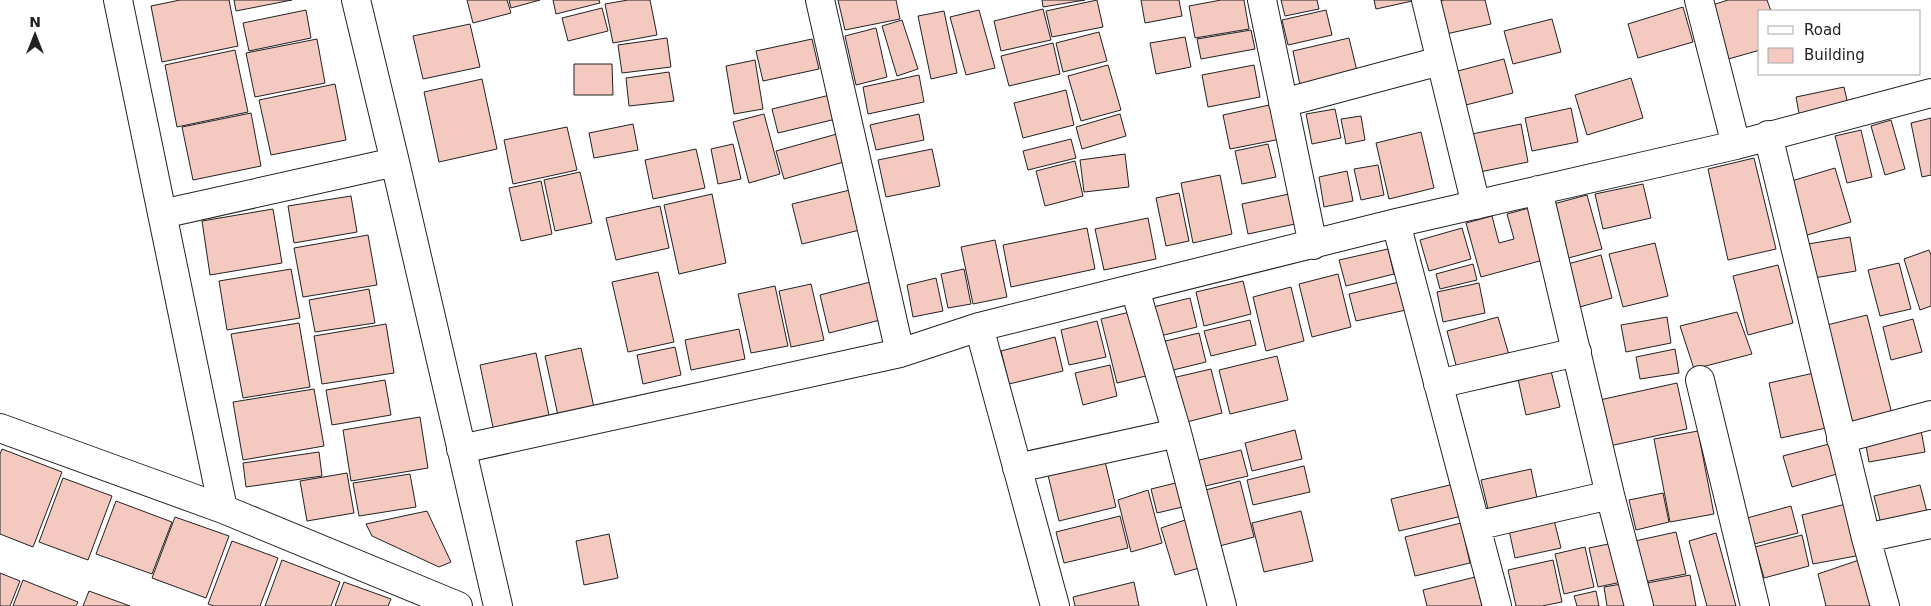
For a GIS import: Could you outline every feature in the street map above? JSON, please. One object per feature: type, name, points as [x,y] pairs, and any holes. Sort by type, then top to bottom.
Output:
[{"type":"street","points":[[118,0],[223,509]]},
{"type":"street","points":[[356,0],[498,606]]},
{"type":"street","points":[[820,0],[900,353]]},
{"type":"street","points":[[1262,0],[1313,246]]},
{"type":"street","points":[[1426,0],[1476,205]]},
{"type":"street","points":[[1699,0],[1736,145]]},
{"type":"street","points":[[1283,103],[1440,61]]},
{"type":"street","points":[[461,449],[900,353],[979,328],[1313,246],[1396,223],[1736,145],[1931,93]]},
{"type":"street","points":[[1768,135],[1841,439],[1885,606]]},
{"type":"street","points":[[162,214],[395,162]]},
{"type":"street","points":[[1538,190],[1610,495],[1639,606]]},
{"type":"street","points":[[1396,223],[1497,606]]},
{"type":"street","points":[[1135,290],[1177,433],[1222,606]]},
{"type":"street","points":[[979,328],[1055,606]]},
{"type":"street","points":[[1438,384],[1577,352]]},
{"type":"street","points":[[1700,380],[1755,606]]},
{"type":"street","points":[[1841,439],[1931,415]]},
{"type":"street","points":[[0,428],[223,509],[458,606]]},
{"type":"street","points":[[1017,468],[1177,433]]},
{"type":"street","points":[[1476,526],[1610,495]]},
{"type":"street","points":[[1866,538],[1931,524]]},
{"type":"building","points":[[180,0],[229,0],[238,46],[162,62],[151,6]]},
{"type":"building","points":[[234,0],[292,0],[236,11]]},
{"type":"building","points":[[467,0],[507,0],[511,13],[473,23]]},
{"type":"building","points":[[509,0],[540,0],[511,8]]},
{"type":"building","points":[[553,0],[599,0],[600,3],[556,14]]},
{"type":"building","points":[[628,0],[650,0],[657,35],[613,43],[605,4]]},
{"type":"building","points":[[838,0],[896,0],[900,19],[845,30]]},
{"type":"building","points":[[1042,0],[1085,0],[1043,7]]},
{"type":"building","points":[[1097,0],[1103,27],[1052,37],[1046,11]]},
{"type":"building","points":[[1141,0],[1179,0],[1182,16],[1145,23]]},
{"type":"building","points":[[1221,0],[1244,0],[1249,29],[1195,38],[1189,6]]},
{"type":"building","points":[[1281,0],[1317,0],[1319,9],[1285,16]]},
{"type":"building","points":[[1374,0],[1417,0],[1376,9]]},
{"type":"building","points":[[1444,0],[1485,0],[1491,24],[1437,36],[1430,3]]},
{"type":"building","points":[[1728,0],[1767,0],[1771,10],[1758,10],[1758,51],[1725,60],[1709,6]]},
{"type":"building","points":[[1683,7],[1693,42],[1638,58],[1628,24]]},
{"type":"building","points":[[602,8],[608,31],[568,41],[562,18]]},
{"type":"building","points":[[1043,9],[1051,40],[1001,51],[994,21]]},
{"type":"building","points":[[306,10],[311,38],[249,51],[243,23]]},
{"type":"building","points":[[979,10],[995,68],[966,75],[950,17]]},
{"type":"building","points":[[1326,10],[1332,35],[1288,45],[1282,20]]},
{"type":"building","points":[[944,11],[957,73],[931,79],[918,16]]},
{"type":"building","points":[[1552,19],[1561,52],[1513,64],[1504,31]]},
{"type":"building","points":[[902,20],[918,69],[897,76],[882,26]]},
{"type":"building","points":[[470,24],[480,67],[423,79],[413,36]]},
{"type":"building","points":[[876,28],[887,77],[856,85],[845,36]]},
{"type":"building","points":[[1251,30],[1255,49],[1201,59],[1197,39]]},
{"type":"building","points":[[1099,32],[1107,61],[1063,72],[1056,43]]},
{"type":"building","points":[[1185,37],[1191,67],[1156,74],[1150,43]]},
{"type":"building","points":[[667,38],[671,67],[622,73],[618,45]]},
{"type":"building","points":[[1349,38],[1357,71],[1300,85],[1293,51]]},
{"type":"building","points":[[317,39],[325,83],[255,97],[246,53]]},
{"type":"building","points":[[812,39],[819,69],[763,81],[756,51]]},
{"type":"building","points":[[1053,43],[1060,74],[1009,86],[1001,56]]},
{"type":"building","points":[[235,50],[248,112],[177,127],[165,65]]},
{"type":"building","points":[[1504,59],[1513,93],[1458,107],[1450,73]]},
{"type":"building","points":[[755,60],[763,109],[734,114],[726,66]]},
{"type":"building","points":[[574,64],[612,64],[613,95],[574,95]]},
{"type":"building","points":[[1108,65],[1121,110],[1081,121],[1068,76]]},
{"type":"building","points":[[1254,65],[1260,97],[1208,107],[1202,75]]},
{"type":"building","points":[[669,72],[674,101],[629,106],[626,78]]},
{"type":"building","points":[[919,75],[924,102],[868,114],[863,87]]},
{"type":"building","points":[[1631,78],[1643,118],[1587,135],[1575,95]]},
{"type":"building","points":[[482,79],[497,149],[439,162],[424,92]]},
{"type":"building","points":[[335,84],[346,140],[271,155],[259,100]]},
{"type":"building","points":[[1844,87],[1849,109],[1800,119],[1796,97]]},
{"type":"building","points":[[1066,90],[1074,125],[1023,138],[1014,103]]},
{"type":"building","points":[[830,95],[836,119],[778,133],[772,109]]},
{"type":"building","points":[[1274,104],[1281,139],[1230,149],[1223,115]]},
{"type":"building","points":[[1571,108],[1578,142],[1532,151],[1525,118]]},
{"type":"building","points":[[1335,109],[1341,138],[1312,144],[1306,114]]},
{"type":"building","points":[[251,113],[261,166],[193,180],[182,127]]},
{"type":"building","points":[[764,114],[780,174],[749,183],[733,122]]},
{"type":"building","points":[[919,114],[924,140],[876,150],[870,125]]},
{"type":"building","points":[[1120,114],[1126,136],[1082,149],[1076,127]]},
{"type":"building","points":[[1361,116],[1365,140],[1346,144],[1341,119]]},
{"type":"building","points":[[1931,118],[1931,175],[1922,177],[1911,123]]},
{"type":"building","points":[[1891,120],[1905,169],[1885,175],[1871,126]]},
{"type":"building","points":[[633,124],[638,150],[594,158],[589,133]]},
{"type":"building","points":[[1521,124],[1528,162],[1475,173],[1467,135]]},
{"type":"building","points":[[567,127],[577,170],[513,184],[504,140]]},
{"type":"building","points":[[1861,130],[1872,177],[1847,183],[1835,136]]},
{"type":"building","points":[[844,132],[851,160],[784,179],[776,151]]},
{"type":"building","points":[[1421,132],[1434,188],[1389,199],[1376,143]]},
{"type":"building","points":[[1071,139],[1076,158],[1028,170],[1023,151]]},
{"type":"building","points":[[733,144],[741,179],[718,184],[711,149]]},
{"type":"building","points":[[1268,144],[1276,177],[1242,184],[1235,151]]},
{"type":"building","points":[[696,149],[705,188],[653,199],[645,160]]},
{"type":"building","points":[[932,149],[940,186],[886,197],[878,160]]},
{"type":"building","points":[[1125,154],[1129,187],[1084,192],[1080,160]]},
{"type":"building","points":[[1754,158],[1776,249],[1728,260],[1708,169]]},
{"type":"building","points":[[1075,161],[1083,196],[1045,206],[1036,171]]},
{"type":"building","points":[[1378,165],[1384,195],[1361,200],[1354,169]]},
{"type":"building","points":[[1835,168],[1851,222],[1804,236],[1788,182]]},
{"type":"building","points":[[1347,171],[1353,201],[1324,207],[1319,177]]},
{"type":"building","points":[[580,172],[592,223],[555,231],[544,180]]},
{"type":"building","points":[[1220,175],[1232,234],[1193,243],[1181,183]]},
{"type":"building","points":[[541,181],[552,234],[521,241],[509,188]]},
{"type":"building","points":[[1643,184],[1651,218],[1603,229],[1595,194]]},
{"type":"building","points":[[854,189],[864,229],[802,244],[792,204]]},
{"type":"building","points":[[1179,193],[1189,241],[1166,246],[1156,198]]},
{"type":"building","points":[[712,194],[726,263],[679,274],[664,205]]},
{"type":"building","points":[[1289,194],[1295,224],[1248,234],[1242,204]]},
{"type":"building","points":[[1587,195],[1602,249],[1561,260],[1546,206]]},
{"type":"building","points":[[351,196],[357,232],[294,243],[288,206]]},
{"type":"building","points":[[660,206],[669,248],[616,260],[606,218]]},
{"type":"building","points":[[1533,207],[1547,259],[1481,277],[1466,223],[1492,216],[1499,243],[1514,239],[1507,214]]},
{"type":"building","points":[[273,209],[282,263],[210,275],[202,221]]},
{"type":"building","points":[[1148,218],[1156,259],[1104,270],[1095,229]]},
{"type":"building","points":[[1087,228],[1095,269],[1011,287],[1003,245]]},
{"type":"building","points":[[1462,228],[1471,259],[1429,271],[1420,240]]},
{"type":"building","points":[[368,235],[377,285],[303,297],[294,248]]},
{"type":"building","points":[[1850,237],[1856,271],[1814,278],[1808,244]]},
{"type":"building","points":[[995,240],[1007,297],[973,304],[961,247]]},
{"type":"building","points":[[1655,243],[1668,296],[1623,307],[1609,254]]},
{"type":"building","points":[[1388,249],[1394,274],[1346,286],[1339,260]]},
{"type":"building","points":[[1929,250],[1931,255],[1931,306],[1920,310],[1904,259]]},
{"type":"building","points":[[1601,255],[1612,298],[1576,308],[1564,265]]},
{"type":"building","points":[[1899,263],[1911,309],[1880,316],[1868,270]]},
{"type":"building","points":[[1473,264],[1477,280],[1440,289],[1436,274]]},
{"type":"building","points":[[1778,265],[1793,323],[1748,335],[1733,276]]},
{"type":"building","points":[[291,269],[300,318],[227,330],[219,281]]},
{"type":"building","points":[[964,269],[971,304],[948,308],[941,274]]},
{"type":"building","points":[[658,272],[674,342],[628,352],[612,282]]},
{"type":"building","points":[[1338,274],[1351,327],[1312,337],[1299,284]]},
{"type":"building","points":[[936,278],[943,311],[913,317],[907,285]]},
{"type":"building","points":[[878,280],[888,318],[829,333],[820,295]]},
{"type":"building","points":[[1243,281],[1251,314],[1204,326],[1196,292]]},
{"type":"building","points":[[1399,282],[1406,310],[1356,321],[1349,294]]},
{"type":"building","points":[[1479,283],[1485,313],[1443,322],[1437,292]]},
{"type":"building","points":[[811,284],[824,340],[791,347],[779,291]]},
{"type":"building","points":[[775,286],[788,346],[751,353],[738,294]]},
{"type":"building","points":[[1291,287],[1304,341],[1266,351],[1253,297]]},
{"type":"building","points":[[369,289],[375,323],[315,332],[309,300]]},
{"type":"building","points":[[1190,298],[1197,327],[1156,337],[1149,308]]},
{"type":"building","points":[[1138,310],[1154,374],[1117,383],[1101,319]]},
{"type":"building","points":[[1737,312],[1752,354],[1694,369],[1680,326]]},
{"type":"building","points":[[1867,315],[1892,414],[1852,424],[1827,325]]},
{"type":"building","points":[[1498,317],[1509,355],[1457,369],[1447,331]]},
{"type":"building","points":[[1667,317],[1671,343],[1626,352],[1621,325]]},
{"type":"building","points":[[1913,319],[1922,352],[1891,360],[1883,327]]},
{"type":"building","points":[[1250,320],[1256,345],[1211,356],[1204,331]]},
{"type":"building","points":[[1097,321],[1106,357],[1069,365],[1061,330]]},
{"type":"building","points":[[299,323],[310,387],[243,398],[231,334]]},
{"type":"building","points":[[386,324],[394,373],[322,384],[314,336]]},
{"type":"building","points":[[739,329],[745,359],[691,370],[685,340]]},
{"type":"building","points":[[1199,333],[1206,362],[1165,372],[1157,343]]},
{"type":"building","points":[[1055,337],[1063,371],[1009,384],[1001,351]]},
{"type":"building","points":[[675,347],[681,375],[643,384],[637,355]]},
{"type":"building","points":[[581,348],[595,412],[559,420],[545,356]]},
{"type":"building","points":[[1675,349],[1679,373],[1640,379],[1636,357]]},
{"type":"building","points":[[536,353],[550,420],[494,432],[480,365]]},
{"type":"building","points":[[1277,356],[1288,400],[1230,414],[1219,370]]},
{"type":"building","points":[[1549,363],[1560,407],[1526,415],[1516,370]]},
{"type":"building","points":[[1110,365],[1117,396],[1083,405],[1075,373]]},
{"type":"building","points":[[1211,369],[1222,413],[1179,424],[1168,379]]},
{"type":"building","points":[[1814,373],[1826,428],[1781,438],[1769,383]]},
{"type":"building","points":[[385,380],[391,415],[332,425],[326,390]]},
{"type":"building","points":[[1677,383],[1687,429],[1605,447],[1595,401]]},
{"type":"building","points":[[314,389],[324,446],[243,460],[233,402]]},
{"type":"building","points":[[420,417],[428,468],[351,481],[343,430]]},
{"type":"building","points":[[1920,425],[1925,452],[1869,462],[1864,435]]},
{"type":"building","points":[[1295,430],[1302,459],[1252,471],[1245,443]]},
{"type":"building","points":[[1698,431],[1714,514],[1670,522],[1654,439]]},
{"type":"building","points":[[1829,444],[1837,474],[1792,487],[1783,456]]},
{"type":"building","points":[[2,449],[62,472],[33,547],[0,534],[0,454]]},
{"type":"building","points":[[1241,450],[1248,476],[1197,488],[1191,462]]},
{"type":"building","points":[[319,452],[322,476],[246,487],[243,463]]},
{"type":"building","points":[[1103,453],[1116,507],[1059,521],[1046,467]]},
{"type":"building","points":[[1304,466],[1310,492],[1253,505],[1247,480]]},
{"type":"building","points":[[1531,469],[1537,498],[1488,509],[1481,480]]},
{"type":"building","points":[[347,473],[354,513],[307,521],[300,481]]},
{"type":"building","points":[[410,474],[416,507],[359,516],[353,483]]},
{"type":"building","points":[[63,478],[112,496],[88,560],[39,542]]},
{"type":"building","points":[[1184,481],[1191,505],[1157,513],[1151,489]]},
{"type":"building","points":[[1240,481],[1254,537],[1212,548],[1198,492]]},
{"type":"building","points":[[1454,484],[1462,516],[1399,531],[1391,499]]},
{"type":"building","points":[[1920,485],[1928,516],[1882,528],[1874,496]]},
{"type":"building","points":[[1148,490],[1162,543],[1131,552],[1118,500]]},
{"type":"building","points":[[1663,493],[1669,522],[1636,530],[1629,500]]},
{"type":"building","points":[[116,501],[172,522],[152,574],[96,554]]},
{"type":"building","points":[[1846,504],[1861,555],[1813,564],[1802,515]]},
{"type":"building","points":[[1791,506],[1798,533],[1754,544],[1747,518]]},
{"type":"building","points":[[427,511],[451,562],[439,567],[372,536],[366,524]]},
{"type":"building","points":[[1301,511],[1313,561],[1264,572],[1252,523]]},
{"type":"building","points":[[1120,516],[1128,548],[1064,563],[1056,532]]},
{"type":"building","points":[[175,517],[229,536],[206,598],[152,578]]},
{"type":"building","points":[[1191,518],[1206,566],[1175,575],[1161,528]]},
{"type":"building","points":[[1554,520],[1561,548],[1515,558],[1509,530]]},
{"type":"building","points":[[1461,523],[1470,563],[1415,576],[1405,537]]},
{"type":"building","points":[[1676,532],[1686,574],[1644,582],[1635,541]]},
{"type":"building","points":[[1716,533],[1736,606],[1707,606],[1689,541]]},
{"type":"building","points":[[609,534],[618,578],[584,585],[576,541]]},
{"type":"building","points":[[1802,535],[1809,566],[1764,578],[1755,547]]},
{"type":"building","points":[[232,541],[278,558],[260,606],[214,606],[208,604]]},
{"type":"building","points":[[1618,542],[1626,581],[1598,587],[1589,548]]},
{"type":"building","points":[[1585,547],[1594,587],[1564,594],[1555,554]]},
{"type":"building","points":[[1862,559],[1875,606],[1826,606],[1818,574]]},
{"type":"building","points":[[282,560],[340,582],[331,606],[265,606]]},
{"type":"building","points":[[1553,560],[1562,602],[1542,606],[1516,606],[1508,570]]},
{"type":"building","points":[[0,573],[20,581],[10,606],[0,606]]},
{"type":"building","points":[[1690,575],[1696,606],[1651,606],[1647,583]]},
{"type":"building","points":[[1475,577],[1482,606],[1427,606],[1423,590]]},
{"type":"building","points":[[23,580],[78,602],[76,606],[13,606]]},
{"type":"building","points":[[344,582],[391,599],[388,606],[335,606]]},
{"type":"building","points":[[1134,582],[1139,606],[1075,606],[1073,597]]},
{"type":"building","points":[[1627,583],[1631,606],[1607,606],[1604,587]]},
{"type":"building","points":[[89,591],[130,606],[83,606]]},
{"type":"building","points":[[1596,591],[1599,606],[1577,606],[1574,596]]}]
